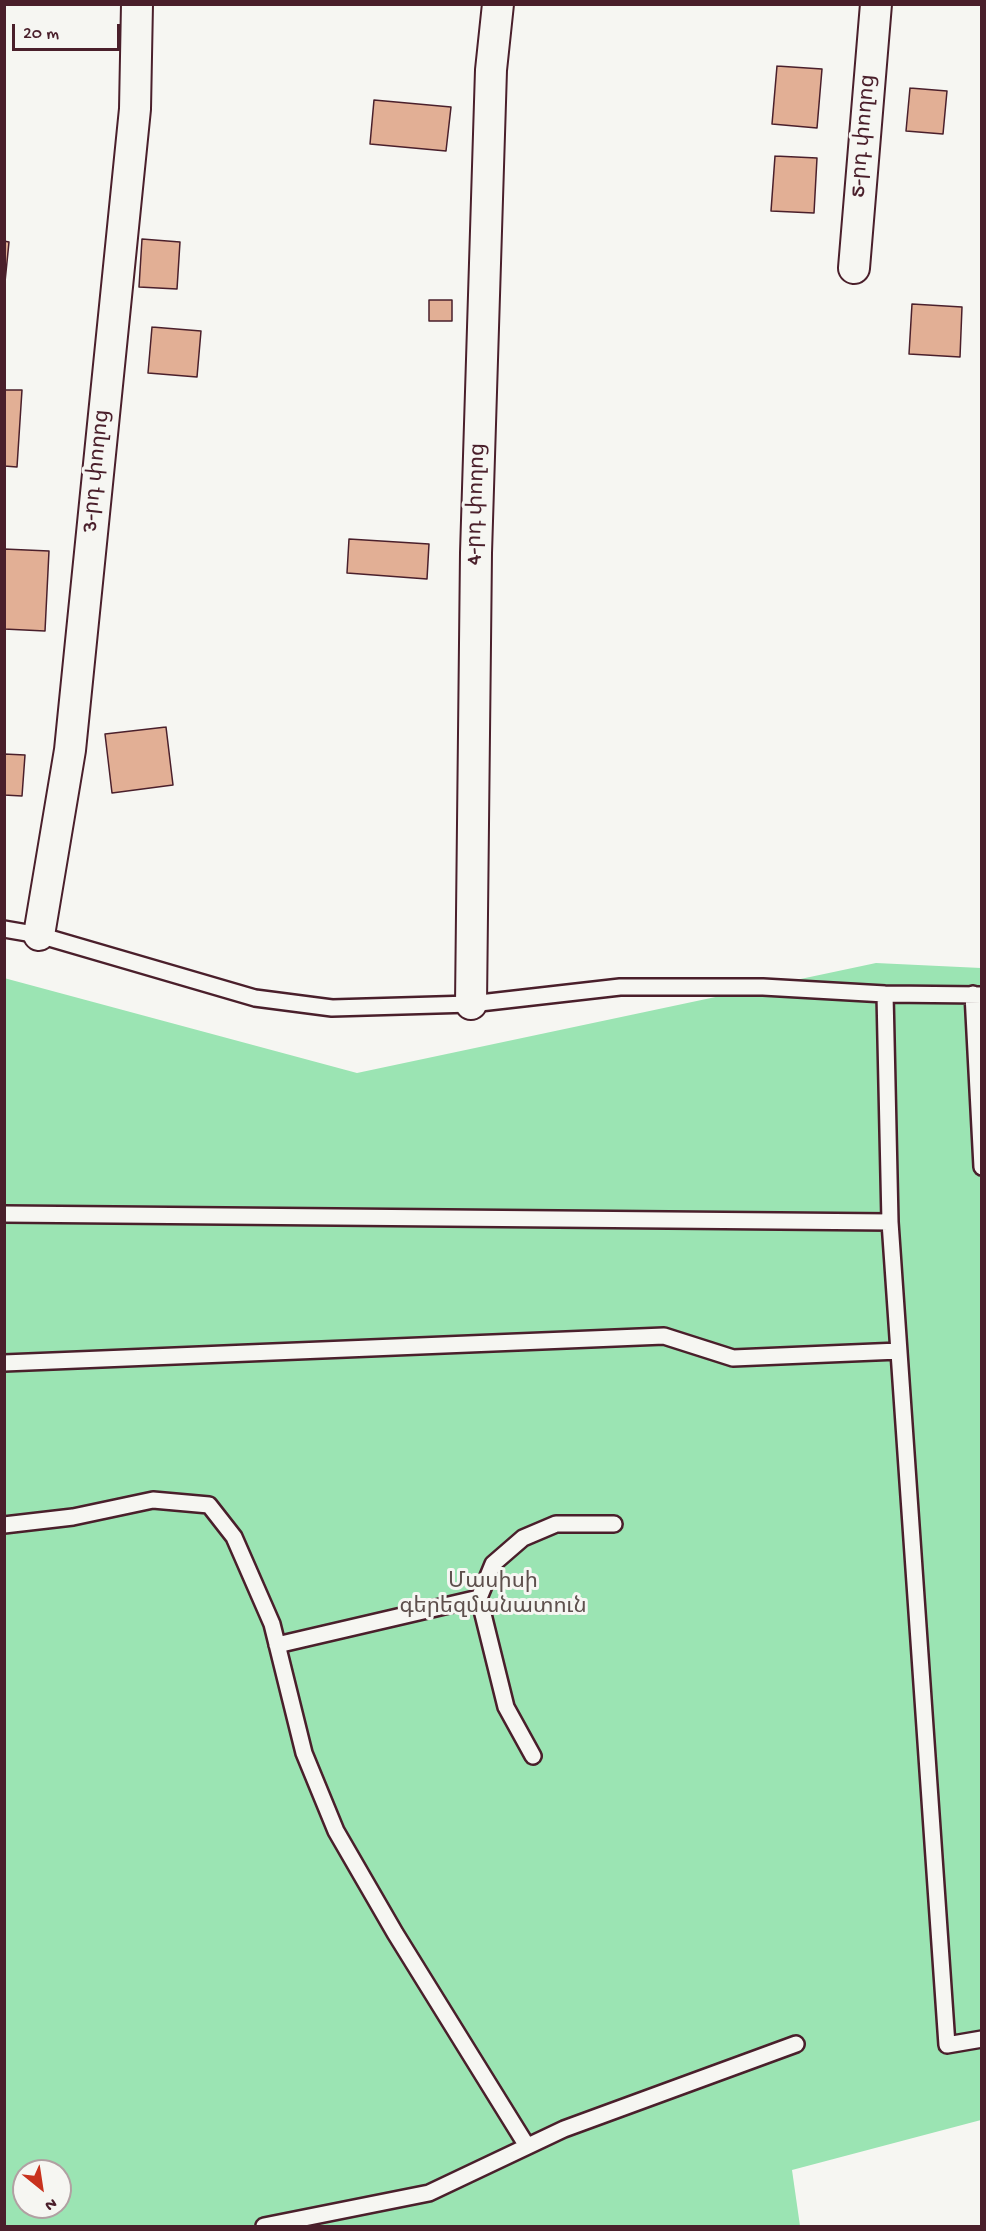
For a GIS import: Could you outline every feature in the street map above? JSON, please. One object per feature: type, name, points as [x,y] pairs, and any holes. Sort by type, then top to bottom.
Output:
[{"type":"street","name":"3-րդ փողոց","points":[[39,934],[70,750],[135,109],[137,4]]},
{"type":"street","name":"4-րդ փողոց","points":[[471,1004],[477,530],[491,70],[498,4]]},
{"type":"street","name":"5-րդ փողոց","points":[[854,268],[876,4]]},
{"type":"lane","points":[[4,929],[39,934],[255,998],[332,1008],[471,1004],[621,987],[763,987],[885,994],[977,994],[981,1167]]},
{"type":"lane","points":[[885,994],[890,1222],[947,2044],[981,2039]]},
{"type":"lane","points":[[4,1214],[890,1222]]},
{"type":"lane","points":[[4,1363],[664,1336],[734,1358],[899,1351]]},
{"type":"lane","points":[[4,1525],[73,1517],[153,1500],[209,1505],[234,1537],[272,1624],[304,1754],[336,1831],[401,1943],[527,2146]]},
{"type":"lane","points":[[533,1756],[506,1707],[479,1598],[493,1563],[523,1538],[556,1524],[614,1524]]},
{"type":"lane","points":[[277,1645],[479,1598]]},
{"type":"lane","points":[[264,2226],[429,2193],[564,2129],[796,2044]]},
{"type":"green space","name":"Մասիսի գերեզմանատուն","points":[[876,963],[981,968],[981,2120],[792,2170],[800,2226],[5,2226],[4,978],[357,1073]]},
{"type":"building","points":[[777,66],[822,69],[817,128],[772,124]]},
{"type":"building","points":[[910,88],[947,91],[943,134],[906,131]]},
{"type":"building","points":[[374,100],[451,107],[446,151],[370,144]]},
{"type":"building","points":[[775,156],[817,158],[814,213],[771,211]]},
{"type":"building","points":[[142,239],[180,242],[177,289],[139,287]]},
{"type":"building","points":[[4,241],[9,242],[4,292]]},
{"type":"building","points":[[429,300],[452,300],[452,321],[429,321]]},
{"type":"building","points":[[912,304],[962,307],[960,357],[909,354]]},
{"type":"building","points":[[152,327],[201,331],[197,377],[148,373]]},
{"type":"building","points":[[4,390],[22,390],[17,467],[4,466]]},
{"type":"building","points":[[349,539],[429,544],[427,579],[347,573]]},
{"type":"building","points":[[4,549],[49,551],[45,631],[4,629]]},
{"type":"building","points":[[166,727],[173,785],[112,793],[105,734]]},
{"type":"building","points":[[4,754],[25,755],[22,796],[4,795]]}]
